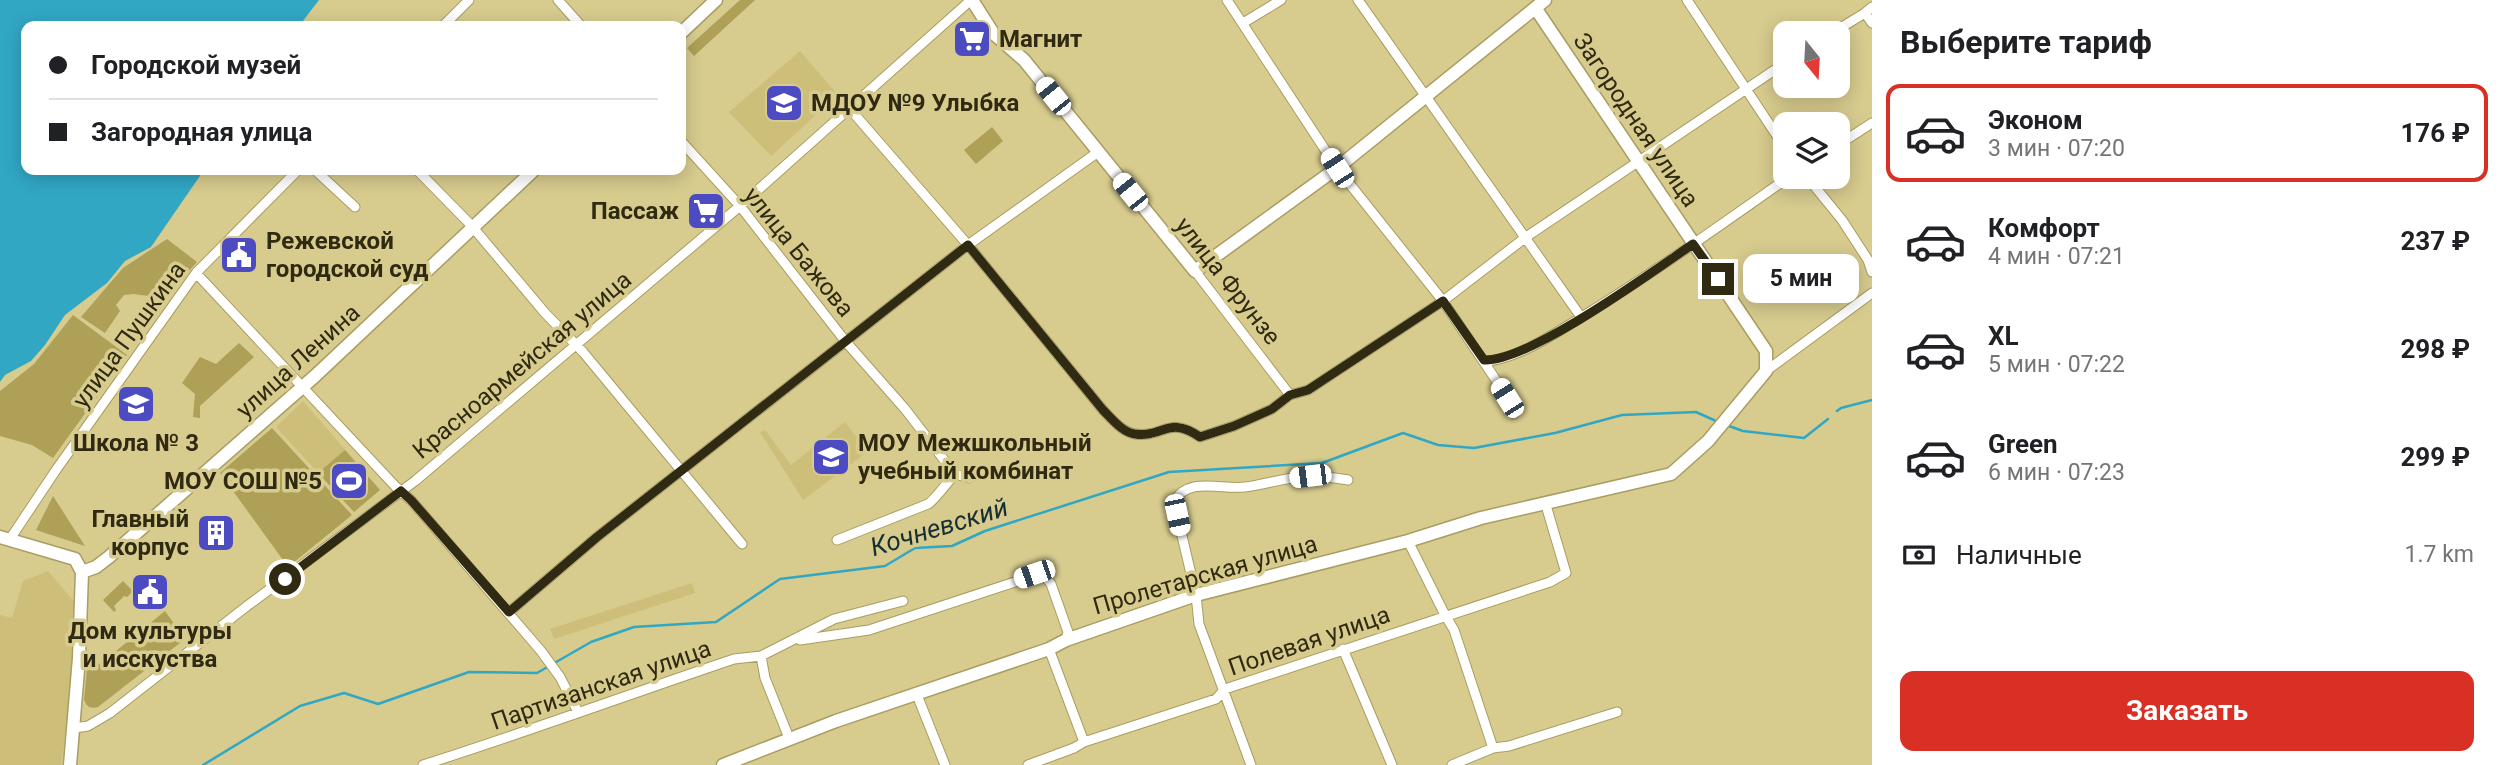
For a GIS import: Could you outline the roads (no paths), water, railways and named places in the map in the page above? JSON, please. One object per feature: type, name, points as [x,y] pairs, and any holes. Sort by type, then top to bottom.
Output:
[{"type":"street","points":[[448,21],[469,0]]},
{"type":"street","points":[[558,0],[577,21]]},
{"type":"street","points":[[686,28],[716,0]]},
{"type":"street","name":"Красноармейская улица","points":[[74,728],[88,726],[110,713],[401,491],[740,206],[972,0]]},
{"type":"street","name":"улица Фрунзе","points":[[972,0],[993,33],[1024,60],[1195,271],[1290,395]]},
{"type":"street","points":[[1227,0],[1337,168],[1443,301],[1484,360],[1514,414]]},
{"type":"street","points":[[1243,23],[1281,0]]},
{"type":"street","points":[[1358,0],[1581,317]]},
{"type":"street","points":[[1687,0],[1773,130]]},
{"type":"street","points":[[1195,271],[1337,168],[1426,98],[1537,3]]},
{"type":"street","name":"Загородная улица","points":[[1537,3],[1637,162],[1766,351],[1766,371]]},
{"type":"street","points":[[1850,22],[1868,10],[1872,23]]},
{"type":"street","points":[[850,109],[968,245],[1103,410],[1124,429],[1136,434],[1176,426],[1188,429],[1200,437],[1234,426],[1272,409],[1290,395],[1308,390],[1443,301],[1526,237],[1773,70]]},
{"type":"street","points":[[1850,137],[1872,123]]},
{"type":"street","name":"улица Бажова","points":[[686,147],[740,206],[846,342],[905,409],[955,474]]},
{"type":"street","points":[[509,612],[597,537],[968,245],[1097,152]]},
{"type":"street","name":"улица Пушкина","points":[[5,538],[196,273],[293,175]]},
{"type":"street","points":[[320,175],[355,207]]},
{"type":"street","points":[[422,175],[472,227],[575,345],[742,544]]},
{"type":"street","name":"улица Ленина","points":[[82,572],[96,567],[109,557],[302,387],[529,175]]},
{"type":"street","points":[[1484,360],[1496,361],[1511,356],[1560,331],[1641,281],[1773,188]]},
{"type":"street","points":[[1817,189],[1842,220],[1868,260],[1872,271]]},
{"type":"street","points":[[196,273],[411,500],[509,612],[560,677],[578,712]]},
{"type":"street","points":[[1766,371],[1872,293]]},
{"type":"street","name":"Пролетарская улица","points":[[723,765],[789,738],[1049,649],[1066,639],[1196,594],[1408,541],[1481,518],[1671,474],[1702,447],[1766,371]]},
{"type":"street","points":[[837,540],[934,501],[938,491],[955,474],[969,478]]},
{"type":"street","points":[[1251,765],[1199,624],[1196,594],[1174,502],[1178,495],[1186,490],[1208,484],[1242,487],[1310,476],[1348,480]]},
{"type":"street","name":"Полевая улица","points":[[1028,765],[1084,742],[1216,699],[1225,690],[1444,615],[1550,582],[1566,573],[1545,502]]},
{"type":"street","points":[[5,538],[75,559],[82,572],[70,765]]},
{"type":"street","points":[[1408,541],[1454,630],[1493,748]]},
{"type":"street","name":"Партизанская улица","points":[[792,641],[869,630],[1042,573],[1051,584],[1068,632],[1066,639]]},
{"type":"street","name":"Партизанская улица","points":[[423,765],[734,659],[761,656],[834,619],[903,601]]},
{"type":"street","points":[[1049,649],[1084,742]]},
{"type":"street","points":[[1343,649],[1392,765]]},
{"type":"street","points":[[761,656],[765,678],[789,738]]},
{"type":"street","points":[[916,695],[945,765]]},
{"type":"street","points":[[1452,765],[1493,748],[1509,746],[1617,712]]},
{"type":"water","points":[[0,0],[319,0],[303,21],[21,21],[21,175],[201,175],[151,247],[125,261],[107,283],[65,315],[31,361],[5,375],[0,382]]},
{"type":"waterway","name":"Кочневский","points":[[1837,411],[1872,400]]},
{"type":"waterway","name":"Кочневский","points":[[203,765],[300,706],[344,693],[378,704],[469,672],[537,673],[591,642],[634,627],[716,622],[780,579],[885,566],[915,548],[952,546],[985,531],[1169,472],[1322,463],[1403,433],[1438,445],[1474,448],[1555,433],[1622,415],[1696,412],[1716,421]]},
{"type":"waterway","name":"Кочневский","points":[[1729,426],[1743,431],[1804,438],[1828,419]]},
{"type":"place","name":"Магнит","points":[[972,39]]},
{"type":"place","name":"МДОУ №9 Улыбка","points":[[784,103]]},
{"type":"place","name":"Пассаж","points":[[706,211]]},
{"type":"place","name":"Режевской городской суд","points":[[239,255]]},
{"type":"place","name":"Школа № 3","points":[[136,404]]},
{"type":"place","name":"МОУ Межшкольный учебный комбинат","points":[[831,457]]},
{"type":"place","name":"МОУ СОШ №5","points":[[349,481]]},
{"type":"place","name":"Главный корпус","points":[[216,533]]},
{"type":"place","name":"Дом культуры и исскуства","points":[[150,592]]}]
